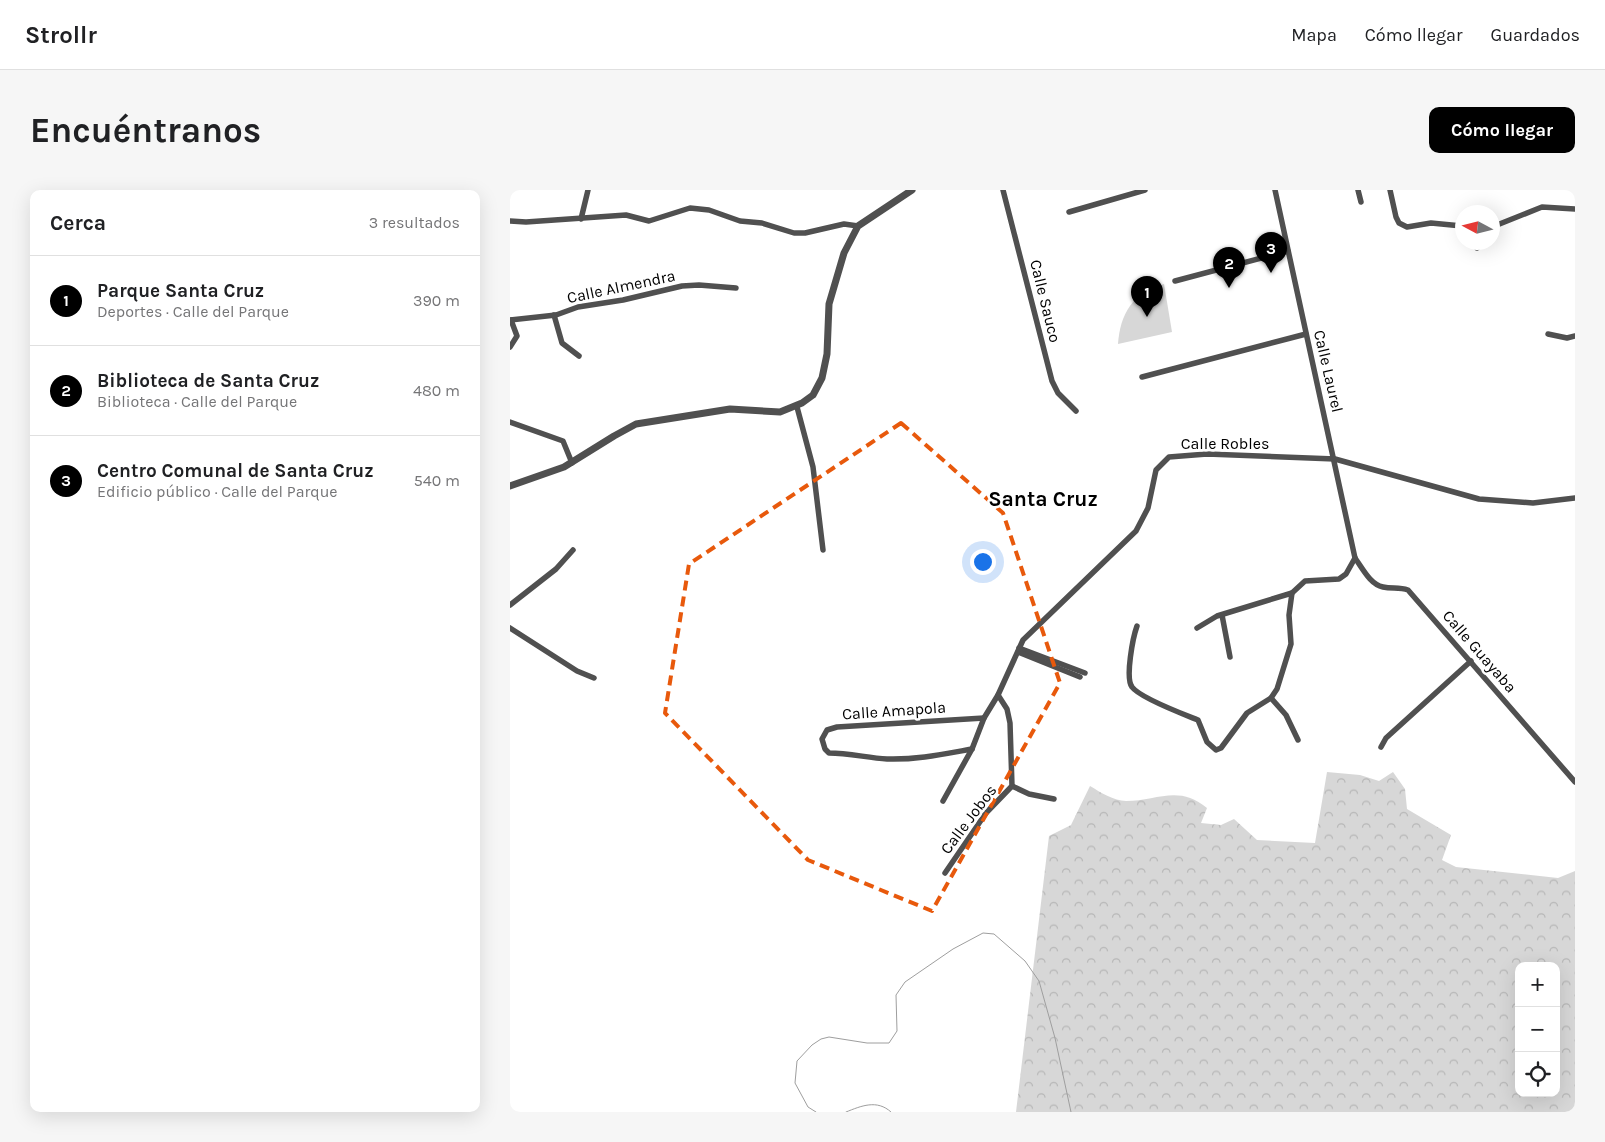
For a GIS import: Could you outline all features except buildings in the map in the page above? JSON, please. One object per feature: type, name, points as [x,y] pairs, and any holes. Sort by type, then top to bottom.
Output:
[{"type":"street","points":[[581,219],[588,190]]},
{"type":"street","points":[[510,486],[572,463],[614,436],[643,423],[730,409],[780,412],[797,407],[813,395],[822,378],[827,354],[829,304],[844,253],[858,226],[912,190]]},
{"type":"street","name":"Calle Sauco","points":[[1003,190],[1052,381],[1058,393],[1076,411]]},
{"type":"street","points":[[1068,212],[1145,190]]},
{"type":"street","name":"Calle Laurel","points":[[1275,190],[1356,558]]},
{"type":"street","points":[[1358,190],[1360,202]]},
{"type":"street","points":[[1390,190],[1399,223],[1407,227],[1431,223],[1455,225]]},
{"type":"street","points":[[1500,224],[1542,207],[1575,209]]},
{"type":"street","points":[[510,221],[581,219],[626,215],[649,221],[690,208],[709,210],[740,221],[762,223],[794,233],[805,233],[844,224],[858,226]]},
{"type":"street","points":[[1175,282],[1288,251]]},
{"type":"street","name":"Calle Almendra","points":[[510,320],[554,315],[578,307],[623,300],[670,288],[699,285],[736,288]]},
{"type":"street","points":[[554,315],[562,343],[579,356]]},
{"type":"street","points":[[510,320],[518,336],[510,347]]},
{"type":"street","points":[[1142,377],[1306,334]]},
{"type":"street","points":[[1548,334],[1567,338],[1575,336]]},
{"type":"street","points":[[797,407],[813,468],[824,550]]},
{"type":"street","points":[[510,422],[563,441],[572,463]]},
{"type":"street","name":"Calle Robles","points":[[943,801],[972,749],[984,718],[998,695],[1023,640],[1136,531],[1148,508],[1156,470],[1169,457],[1206,454],[1335,459],[1479,499],[1533,502],[1575,498]]},
{"type":"street","points":[[510,605],[556,569],[573,550]]},
{"type":"street","points":[[1197,628],[1222,615],[1292,593],[1305,581],[1339,579],[1346,574],[1356,558]]},
{"type":"street","name":"Calle Guayaba","points":[[1356,558],[1373,583],[1384,588],[1400,587],[1408,590],[1575,782]]},
{"type":"street","points":[[1137,626],[1133,639],[1129,680],[1132,688],[1160,704],[1198,720],[1207,742],[1216,750],[1221,748],[1247,713],[1271,698],[1277,689],[1291,644],[1288,615],[1292,593]]},
{"type":"street","points":[[1222,615],[1230,657]]},
{"type":"street","points":[[510,628],[577,671],[594,678]]},
{"type":"street","points":[[1019,650],[1082,675]]},
{"type":"street","points":[[1381,747],[1386,738],[1471,661]]},
{"type":"street","name":"Calle Jobos","points":[[945,872],[986,813],[1012,786],[1010,723],[1006,709],[998,695]]},
{"type":"street","points":[[1271,698],[1286,715],[1298,740]]},
{"type":"street","name":"Calle Amapola","points":[[972,749],[916,758],[886,759],[849,753],[829,753],[825,749],[822,739],[827,730],[837,727],[984,718]]},
{"type":"street","points":[[1012,786],[1029,794],[1054,799]]},
{"type":"highlighted area","points":[[901,423],[1003,513],[1060,683],[932,911],[808,860],[665,713],[689,564]]},
{"type":"green space","points":[[1164,284],[1172,332],[1118,344],[1122,323],[1130,306],[1144,293]]},
{"type":"green space","points":[[1327,772],[1360,775],[1379,781],[1393,772],[1405,789],[1407,809],[1451,835],[1442,860],[1456,867],[1558,878],[1575,871],[1575,1112],[1016,1112],[1049,836],[1071,825],[1090,786],[1107,796],[1121,801],[1177,795],[1187,797],[1207,808],[1201,823],[1221,825],[1234,819],[1257,840],[1315,843]]},
{"type":"waterway","points":[[816,1112],[808,1107],[795,1083],[797,1061],[812,1045],[821,1039],[829,1037],[867,1043],[889,1043],[897,1031],[896,995],[905,982],[953,949],[983,933],[994,934],[1025,961],[1039,981],[1055,1038],[1071,1112]]},
{"type":"waterway","points":[[846,1112],[869,1105],[880,1106],[891,1112]]},
{"type":"place","name":"Centro Comunal de Santa Cruz","points":[[1271,273]]},
{"type":"place","name":"Biblioteca de Santa Cruz","points":[[1229,288]]},
{"type":"place","name":"Parque Santa Cruz","points":[[1147,317]]},
{"type":"district","name":"Santa Cruz","points":[[1043,499]]}]
